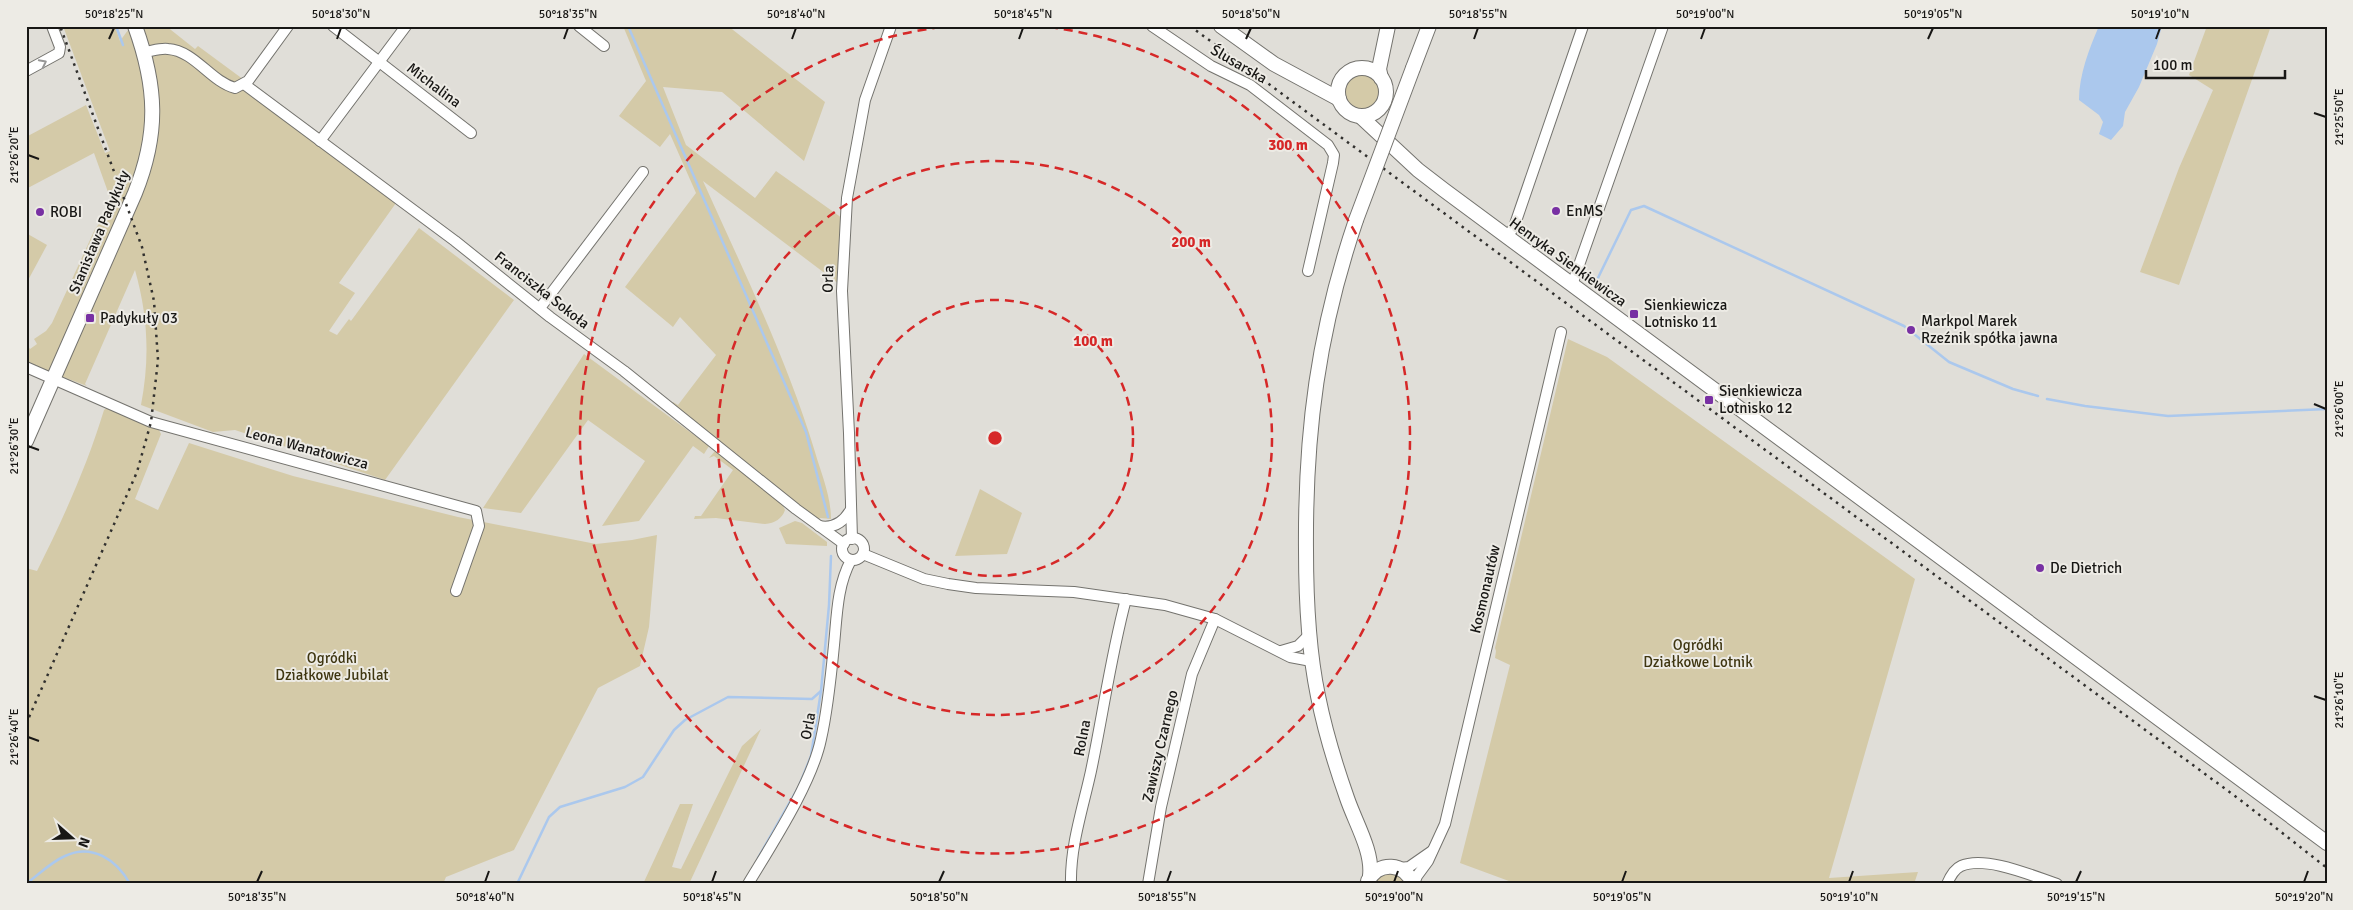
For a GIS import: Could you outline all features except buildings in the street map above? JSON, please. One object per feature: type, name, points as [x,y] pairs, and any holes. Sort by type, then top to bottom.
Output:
[{"type":"main road","name":"Stanisława Padykuły","points":[[26,441],[132,201],[146,161],[153,109],[152,84],[135,26]]},
{"type":"main road","points":[[1221,26],[1274,64],[1339,100],[1345,109],[1360,116],[1371,114],[1381,106],[1385,89],[1380,78],[1379,69],[1388,27]]},
{"type":"main road","points":[[1369,880],[1371,866],[1364,838],[1348,801],[1330,749],[1313,664],[1309,635],[1306,502],[1308,447],[1314,392],[1329,310],[1356,220],[1429,26]]},
{"type":"main road","points":[[1339,100],[1338,88],[1342,78],[1350,71],[1367,64],[1388,27]]},
{"type":"main road","points":[[1360,68],[1371,70],[1380,78]]},
{"type":"main road","points":[[1302,78],[1328,81],[1342,78]]},
{"type":"main road","name":"Henryka Sienkiewicza","points":[[1381,106],[1380,115],[1390,142]]},
{"type":"main road","name":"Henryka Sienkiewicza","points":[[1360,116],[1418,170],[1507,237],[2327,843]]},
{"type":"main road","points":[[1364,838],[1382,861],[1409,876],[1413,884]]},
{"type":"main road","points":[[1369,880],[1379,869],[1395,867]]},
{"type":"street","points":[[26,72],[59,53],[60,47],[52,26]]},
{"type":"street","points":[[144,52],[166,48],[175,50],[186,55],[226,86],[235,88],[244,84],[288,26]]},
{"type":"street","name":"Michalina","points":[[333,26],[471,133]]},
{"type":"street","points":[[320,141],[406,26]]},
{"type":"street","points":[[579,26],[604,46]]},
{"type":"street","name":"Orla","points":[[848,541],[852,506],[842,291],[848,198],[864,100],[891,26]]},
{"type":"street","name":"Ślusarska","points":[[1152,26],[1211,66],[1250,85],[1332,150],[1333,163],[1308,272]]},
{"type":"street","points":[[1507,237],[1514,227],[1583,26]]},
{"type":"street","points":[[1572,285],[1663,26]]},
{"type":"street","name":"Franciszka Sokoła","points":[[244,84],[624,371],[818,526],[848,541]]},
{"type":"street","points":[[540,308],[643,172]]},
{"type":"street","name":"Kosmonautów","points":[[1413,884],[1445,824],[1561,332]]},
{"type":"street","points":[[26,367],[54,378]]},
{"type":"street","name":"Leona Wanatowicza","points":[[54,378],[151,422],[476,511],[479,526],[456,591]]},
{"type":"street","points":[[818,526],[824,527],[841,523],[852,506]]},
{"type":"street","points":[[848,541],[861,543],[863,554],[861,558],[851,560],[843,554],[848,541]]},
{"type":"street","points":[[863,554],[924,579],[948,584],[976,588],[1074,592],[1165,605],[1215,619],[1290,657],[1306,660],[1313,664]]},
{"type":"street","name":"Orla","points":[[748,884],[766,855],[816,761],[830,684],[838,600],[844,573],[851,560]]},
{"type":"street","name":"Rolna","points":[[1071,884],[1073,851],[1126,599]]},
{"type":"street","name":"Zawiszy Czarnego","points":[[1148,884],[1161,807],[1192,674],[1215,619]]},
{"type":"street","points":[[1281,651],[1298,646],[1309,635]]},
{"type":"street","name":"Kosmonautów","points":[[1395,867],[1409,867],[1432,851]]},
{"type":"street","points":[[1947,884],[1954,872],[1961,866],[1986,862],[2057,884]]},
{"type":"green space","points":[[63,26],[115,26],[120,41],[131,26],[166,26],[195,49],[198,46],[401,196],[339,283],[355,293],[329,331],[337,335],[349,319],[351,321],[419,228],[514,300],[385,480],[235,430],[213,432],[141,405],[146,371],[146,337],[143,304],[135,270],[85,384],[87,386],[26,363],[26,344],[30,349],[37,344],[34,339],[46,331],[52,323],[95,229],[113,206],[94,153],[26,189],[26,137],[86,105],[105,153],[110,151]]},
{"type":"green space","points":[[623,26],[728,26],[825,102],[804,161],[722,92],[663,87],[686,145],[755,198],[776,171],[842,218],[839,284],[703,181],[764,315],[804,417],[825,485],[831,510],[831,519],[820,518],[818,520],[672,405],[673,402],[678,405],[716,355],[680,317],[673,327],[625,287],[696,193],[670,134],[660,147],[619,116],[646,81]]},
{"type":"green space","points":[[2207,26],[2271,26],[2179,285],[2140,272],[2179,168],[2213,90],[2189,75]]},
{"type":"green space","points":[[1362,75],[1369,76],[1374,80],[1378,85],[1378,99],[1374,104],[1369,108],[1362,109],[1355,108],[1350,104],[1346,99],[1345,92],[1346,85],[1350,80],[1355,76]]},
{"type":"green space","points":[[26,233],[47,245],[26,284]]},
{"type":"green space","name":"Ogródki Działkowe Lotnik","points":[[1568,339],[1607,357],[1915,579],[1829,878],[1918,872],[1914,884],[1517,884],[1460,863],[1510,665],[1495,658],[1495,648]]},
{"type":"green space","points":[[584,354],[709,446],[704,454],[693,446],[639,521],[602,526],[645,461],[588,420],[521,513],[483,508]]},
{"type":"green space","name":"Ogródki Działkowe Jubilat","points":[[108,407],[157,426],[161,434],[135,499],[158,510],[189,443],[293,476],[458,517],[596,544],[657,535],[649,627],[640,666],[598,688],[514,850],[446,877],[443,884],[26,884],[26,568],[37,571],[74,492],[104,410]]},
{"type":"green space","points":[[715,451],[782,504],[785,510],[780,518],[775,522],[765,524],[716,518],[694,519],[695,516],[701,516],[733,470],[714,456],[709,458]]},
{"type":"green space","points":[[980,489],[1022,513],[1007,554],[955,556]]},
{"type":"green space","points":[[795,521],[802,523],[827,542],[827,546],[786,544],[779,528]]},
{"type":"green space","points":[[761,729],[689,884],[643,884],[680,804],[693,804],[672,867],[681,869],[742,746]]},
{"type":"green space","points":[[1390,872],[1399,875],[1406,884],[1374,884],[1381,875]]},
{"type":"water","points":[[2099,26],[2162,26],[2157,44],[2139,87],[2125,112],[2123,126],[2111,140],[2099,134],[2103,122],[2099,115],[2079,100],[2079,91],[2088,53]]},
{"type":"waterway","points":[[116,26],[123,45]]},
{"type":"waterway","points":[[628,26],[806,432],[828,517]]},
{"type":"waterway","points":[[1596,282],[1631,210],[1644,206],[1904,326],[1949,362],[2013,389],[2038,396]]},
{"type":"waterway","points":[[2047,399],[2085,406],[2168,416],[2327,409]]},
{"type":"waterway","points":[[758,858],[799,786],[811,756],[821,691],[829,605],[831,556]]},
{"type":"waterway","points":[[517,884],[549,817],[560,807],[625,787],[643,777],[674,730],[685,720],[728,697],[812,699],[821,691]]},
{"type":"waterway","points":[[26,884],[50,865],[75,852],[94,853],[103,856],[125,875],[130,884]]},
{"type":"railway","points":[[26,724],[137,472],[151,422],[158,360],[154,301],[142,247],[60,26]]},
{"type":"railway","points":[[1190,26],[2239,799],[2327,868]]},
{"type":"place","name":"EnMS","points":[[1556,211]]},
{"type":"place","name":"ROBI","points":[[40,212]]},
{"type":"place","name":"Sienkiewicza Lotnisko 11","points":[[1634,314]]},
{"type":"place","name":"Padykuły 03","points":[[90,318]]},
{"type":"place","name":"Markpol Marek Rzeźnik spółka jawna","points":[[1911,330]]},
{"type":"place","name":"Sienkiewicza Lotnisko 12","points":[[1709,400]]},
{"type":"place","name":"De Dietrich","points":[[2040,568]]}]
